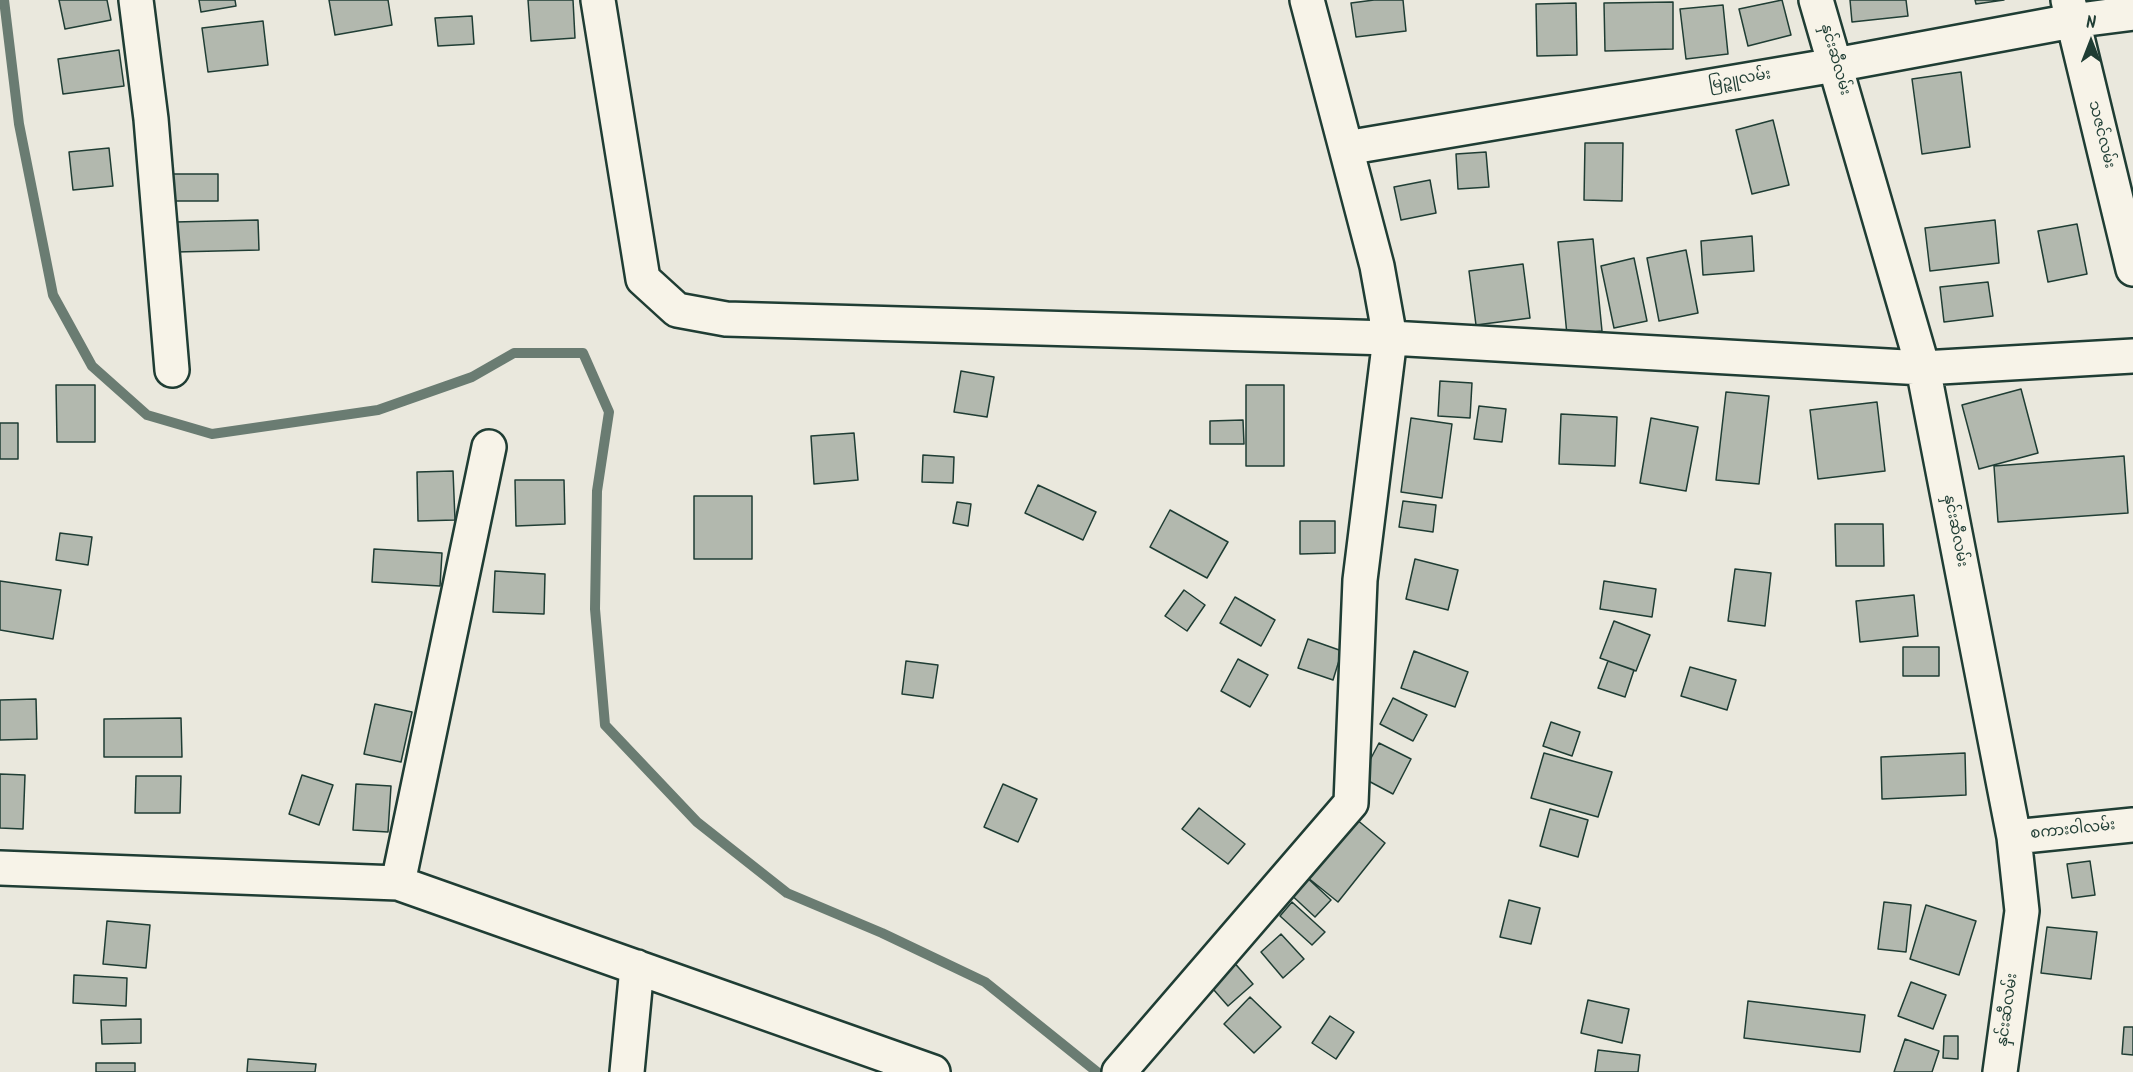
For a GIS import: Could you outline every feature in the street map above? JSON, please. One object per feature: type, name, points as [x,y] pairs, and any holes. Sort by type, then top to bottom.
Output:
[{"type":"street","points":[[136,0],[151,119],[172,370]]},
{"type":"street","points":[[598,0],[643,279],[677,310],[726,319],[1390,338],[1923,368],[2133,356]]},
{"type":"street","points":[[1122,1068],[1351,803],[1360,580],[1390,338],[1377,266],[1307,0]]},
{"type":"street","name":"နှင်းဆီလမ်း","points":[[1816,0],[1923,368],[2014,837],[2022,911],[2000,1072]]},
{"type":"street","name":"မြဉ္ဇူလမ်း","points":[[1346,148],[1835,65],[2070,10],[2133,13]]},
{"type":"street","name":"သဇင်လမ်း","points":[[2070,10],[2133,269]]},
{"type":"street","points":[[398,883],[489,447]]},
{"type":"street","name":"စကားဝါလမ်း","points":[[2014,837],[2133,825]]},
{"type":"street","points":[[0,868],[398,883],[933,1072]]},
{"type":"street","points":[[627,1072],[637,967]]},
{"type":"building","points":[[59,0],[107,0],[111,20],[65,29]]},
{"type":"building","points":[[199,0],[235,0],[236,6],[201,12]]},
{"type":"building","points":[[329,0],[388,0],[392,25],[335,35]]},
{"type":"building","points":[[528,0],[573,0],[575,38],[531,41]]},
{"type":"building","points":[[1403,0],[1406,31],[1356,37],[1351,3]]},
{"type":"building","points":[[1782,0],[1791,35],[1748,46],[1739,9]]},
{"type":"building","points":[[1850,0],[1906,0],[1908,16],[1852,22]]},
{"type":"building","points":[[1975,0],[2004,0],[1976,4]]},
{"type":"building","points":[[1673,2],[1673,49],[1605,51],[1604,3]]},
{"type":"building","points":[[1576,3],[1577,55],[1537,56],[1536,4]]},
{"type":"building","points":[[1723,5],[1728,54],[1686,59],[1680,9]]},
{"type":"building","points":[[472,16],[474,44],[438,46],[435,18]]},
{"type":"building","points":[[263,21],[268,65],[208,72],[202,28]]},
{"type":"building","points":[[119,50],[124,86],[63,94],[58,59]]},
{"type":"building","points":[[1961,72],[1970,147],[1922,154],[1912,79]]},
{"type":"building","points":[[1773,120],[1789,185],[1752,194],[1736,130]]},
{"type":"building","points":[[1585,143],[1623,143],[1622,201],[1584,200]]},
{"type":"building","points":[[109,148],[113,186],[73,190],[69,152]]},
{"type":"building","points":[[1486,152],[1489,187],[1458,189],[1456,154]]},
{"type":"building","points":[[172,174],[218,174],[218,201],[172,201]]},
{"type":"building","points":[[1430,180],[1436,213],[1401,220],[1394,187]]},
{"type":"building","points":[[258,220],[259,250],[176,252],[175,222]]},
{"type":"building","points":[[1995,220],[1999,263],[1930,271],[1925,228]]},
{"type":"building","points":[[2077,224],[2087,274],[2048,282],[2038,231]]},
{"type":"building","points":[[1752,236],[1754,271],[1703,275],[1701,241]]},
{"type":"building","points":[[1593,239],[1602,331],[1567,335],[1558,242]]},
{"type":"building","points":[[1686,250],[1698,313],[1659,321],[1647,258]]},
{"type":"building","points":[[1634,258],[1647,321],[1614,328],[1601,266]]},
{"type":"building","points":[[1523,264],[1530,318],[1476,325],[1469,271]]},
{"type":"building","points":[[1988,282],[1993,316],[1944,322],[1940,287]]},
{"type":"building","points":[[961,371],[994,377],[987,417],[954,412]]},
{"type":"building","points":[[1440,381],[1472,383],[1470,418],[1438,416]]},
{"type":"building","points":[[56,385],[95,385],[95,442],[57,442]]},
{"type":"building","points":[[1246,385],[1284,385],[1284,466],[1246,466]]},
{"type":"building","points":[[2021,389],[2038,453],[1979,469],[1962,405]]},
{"type":"building","points":[[1726,392],[1769,396],[1759,484],[1716,480]]},
{"type":"building","points":[[1877,402],[1885,471],[1818,479],[1810,410]]},
{"type":"building","points":[[1479,406],[1506,409],[1502,442],[1474,439]]},
{"type":"building","points":[[1561,414],[1617,417],[1615,466],[1559,464]]},
{"type":"building","points":[[1411,418],[1452,424],[1442,498],[1401,492]]},
{"type":"building","points":[[1651,418],[1698,427],[1686,491],[1640,483]]},
{"type":"building","points":[[1243,420],[1244,444],[1210,444],[1210,421]]},
{"type":"building","points":[[0,423],[18,423],[18,459],[0,459]]},
{"type":"building","points":[[854,433],[858,480],[814,484],[811,436]]},
{"type":"building","points":[[923,455],[954,457],[953,483],[922,482]]},
{"type":"building","points":[[2124,456],[2128,513],[1998,522],[1994,466]]},
{"type":"building","points":[[453,471],[455,520],[418,521],[417,472]]},
{"type":"building","points":[[515,480],[564,480],[565,524],[516,526]]},
{"type":"building","points":[[1038,485],[1096,512],[1083,540],[1025,513]]},
{"type":"building","points":[[694,496],[752,496],[752,559],[694,559]]},
{"type":"building","points":[[1403,501],[1436,505],[1433,532],[1399,527]]},
{"type":"building","points":[[957,502],[971,504],[968,526],[953,523]]},
{"type":"building","points":[[1170,510],[1228,542],[1207,578],[1150,547]]},
{"type":"building","points":[[1300,521],[1335,521],[1335,553],[1300,554]]},
{"type":"building","points":[[1835,524],[1883,524],[1884,566],[1836,566]]},
{"type":"building","points":[[60,533],[92,537],[88,565],[56,560]]},
{"type":"building","points":[[374,549],[442,553],[440,586],[372,582]]},
{"type":"building","points":[[1415,559],[1458,570],[1448,610],[1406,599]]},
{"type":"building","points":[[1735,569],[1771,573],[1765,626],[1728,621]]},
{"type":"building","points":[[495,571],[545,574],[544,614],[493,612]]},
{"type":"building","points":[[0,581],[61,590],[53,639],[0,630]]},
{"type":"building","points":[[1604,581],[1656,589],[1652,617],[1600,609]]},
{"type":"building","points":[[1184,590],[1205,605],[1187,631],[1165,616]]},
{"type":"building","points":[[1914,595],[1918,636],[1860,642],[1856,601]]},
{"type":"building","points":[[1235,597],[1275,620],[1261,646],[1220,623]]},
{"type":"building","points":[[1614,621],[1650,635],[1636,671],[1600,658]]},
{"type":"building","points":[[1308,639],[1342,651],[1333,680],[1298,668]]},
{"type":"building","points":[[1903,647],[1939,647],[1939,676],[1903,676]]},
{"type":"building","points":[[1414,651],[1468,672],[1455,707],[1401,688]]},
{"type":"building","points":[[1238,659],[1268,675],[1250,707],[1221,691]]},
{"type":"building","points":[[906,661],[938,665],[933,698],[902,694]]},
{"type":"building","points":[[1608,661],[1634,670],[1625,697],[1598,688]]},
{"type":"building","points":[[1690,667],[1736,680],[1727,710],[1681,696]]},
{"type":"building","points":[[1393,698],[1427,715],[1413,741],[1380,724]]},
{"type":"building","points":[[36,699],[37,739],[0,740],[0,700]]},
{"type":"building","points":[[375,704],[412,712],[401,762],[364,754]]},
{"type":"building","points":[[181,718],[182,757],[104,757],[104,719]]},
{"type":"building","points":[[1551,722],[1580,732],[1572,756],[1543,746]]},
{"type":"building","points":[[1379,743],[1411,759],[1393,794],[1361,777]]},
{"type":"building","points":[[1544,753],[1612,772],[1598,817],[1531,798]]},
{"type":"building","points":[[1965,753],[1966,795],[1882,799],[1881,757]]},
{"type":"building","points":[[0,774],[25,775],[23,829],[0,828]]},
{"type":"building","points":[[302,775],[333,785],[319,825],[289,814]]},
{"type":"building","points":[[136,776],[181,776],[180,813],[135,813]]},
{"type":"building","points":[[356,784],[391,786],[388,832],[353,830]]},
{"type":"building","points":[[1003,784],[1037,799],[1018,842],[984,827]]},
{"type":"building","points":[[1199,808],[1245,844],[1228,864],[1182,829]]},
{"type":"building","points":[[1550,809],[1588,820],[1578,857],[1540,846]]},
{"type":"building","points":[[1350,814],[1385,843],[1338,902],[1302,873]]},
{"type":"building","points":[[2090,861],[2095,895],[2072,898],[2067,864]]},
{"type":"building","points":[[1302,873],[1331,900],[1315,917],[1286,890]]},
{"type":"building","points":[[1509,900],[1540,908],[1531,944],[1500,937]]},
{"type":"building","points":[[1292,902],[1325,932],[1312,945],[1280,916]]},
{"type":"building","points":[[1884,902],[1911,905],[1906,952],[1878,949]]},
{"type":"building","points":[[1926,905],[1976,921],[1959,975],[1910,959]]},
{"type":"building","points":[[107,921],[150,925],[146,968],[103,964]]},
{"type":"building","points":[[2047,927],[2097,932],[2091,979],[2041,973]]},
{"type":"building","points":[[1281,934],[1304,959],[1283,978],[1261,952]]},
{"type":"building","points":[[1231,959],[1253,984],[1228,1006],[1206,981]]},
{"type":"building","points":[[74,975],[127,978],[126,1006],[73,1003]]},
{"type":"building","points":[[1911,982],[1946,995],[1933,1029],[1898,1016]]},
{"type":"building","points":[[1250,997],[1281,1027],[1254,1053],[1224,1024]]},
{"type":"building","points":[[1588,1000],[1629,1009],[1622,1043],[1581,1033]]},
{"type":"building","points":[[1748,1001],[1865,1015],[1860,1052],[1744,1038]]},
{"type":"building","points":[[1330,1016],[1354,1032],[1336,1059],[1312,1043]]},
{"type":"building","points":[[141,1019],[141,1043],[102,1044],[101,1020]]},
{"type":"building","points":[[2124,1027],[2133,1027],[2133,1055],[2122,1054]]},
{"type":"building","points":[[1944,1036],[1958,1036],[1958,1059],[1943,1058]]},
{"type":"building","points":[[1905,1039],[1939,1051],[1932,1072],[1894,1072]]},
{"type":"building","points":[[1598,1050],[1640,1055],[1638,1072],[1595,1072]]},
{"type":"building","points":[[248,1059],[316,1064],[315,1072],[247,1072]]},
{"type":"building","points":[[96,1063],[135,1063],[135,1072],[96,1072]]},
{"type":"waterway","points":[[4,0],[19,124],[53,295],[92,366],[147,415],[212,434],[378,410],[472,377],[514,353],[583,353],[609,412],[597,491],[595,609],[605,725],[697,822],[787,893],[882,933],[985,982],[1097,1072]]}]
